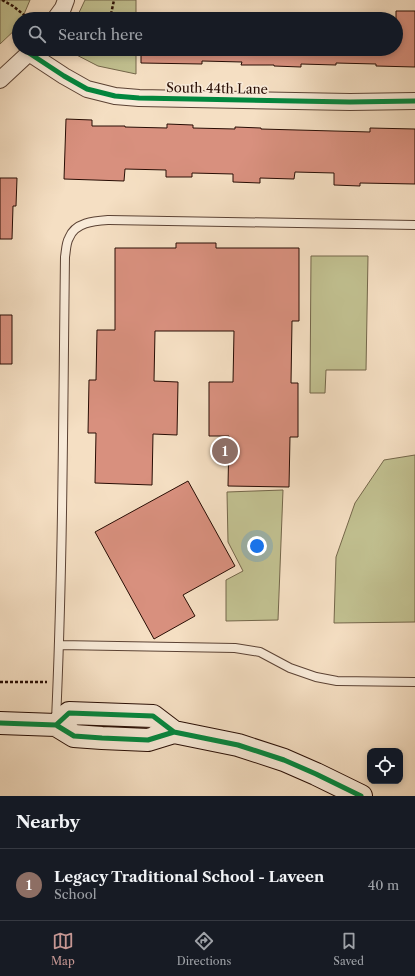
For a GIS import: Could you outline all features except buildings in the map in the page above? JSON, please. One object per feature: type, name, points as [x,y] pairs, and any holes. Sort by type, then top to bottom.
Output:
[{"type":"street","points":[[60,12],[66,0]]},
{"type":"street","points":[[0,80],[26,56]]},
{"type":"street","name":"South 44th Lane","points":[[38,56],[64,76],[87,89],[115,96],[139,98],[350,102],[415,101]]},
{"type":"street","points":[[0,723],[56,725],[69,713],[153,716],[174,732],[238,745],[284,760],[361,796]]},
{"type":"lane","points":[[56,725],[62,500],[65,257],[69,237],[76,228],[92,222],[109,220],[415,225]]},
{"type":"lane","points":[[59,645],[235,648],[260,652],[290,668],[316,677],[337,681],[415,682]]},
{"type":"path","points":[[2,0],[20,12]]},
{"type":"path","points":[[111,12],[114,0]]},
{"type":"path","points":[[0,682],[58,682]]},
{"type":"shaded area","points":[[0,0],[30,0],[25,12],[12,12],[12,33],[0,44]]},
{"type":"shaded area","points":[[85,0],[136,0],[136,12],[79,12]]},
{"type":"shaded area","points":[[79,56],[136,56],[136,74],[98,66]]},
{"type":"shaded area","points":[[311,256],[368,256],[366,370],[326,370],[325,393],[310,393]]},
{"type":"shaded area","points":[[415,455],[415,622],[334,623],[336,557],[355,503],[384,460]]},
{"type":"shaded area","points":[[283,490],[278,620],[226,621],[226,580],[243,571],[228,542],[227,492]]},
{"type":"cycle path","points":[[34,56],[87,89],[115,96],[139,98],[350,102],[415,101]]},
{"type":"cycle path","points":[[56,725],[69,713],[153,716],[174,732],[238,745],[284,760],[361,796]]},
{"type":"cycle path","points":[[0,723],[56,725],[74,736],[102,738],[148,740],[174,732]]},
{"type":"place","name":"Legacy Traditional School - Laveen","points":[[225,451]]}]
